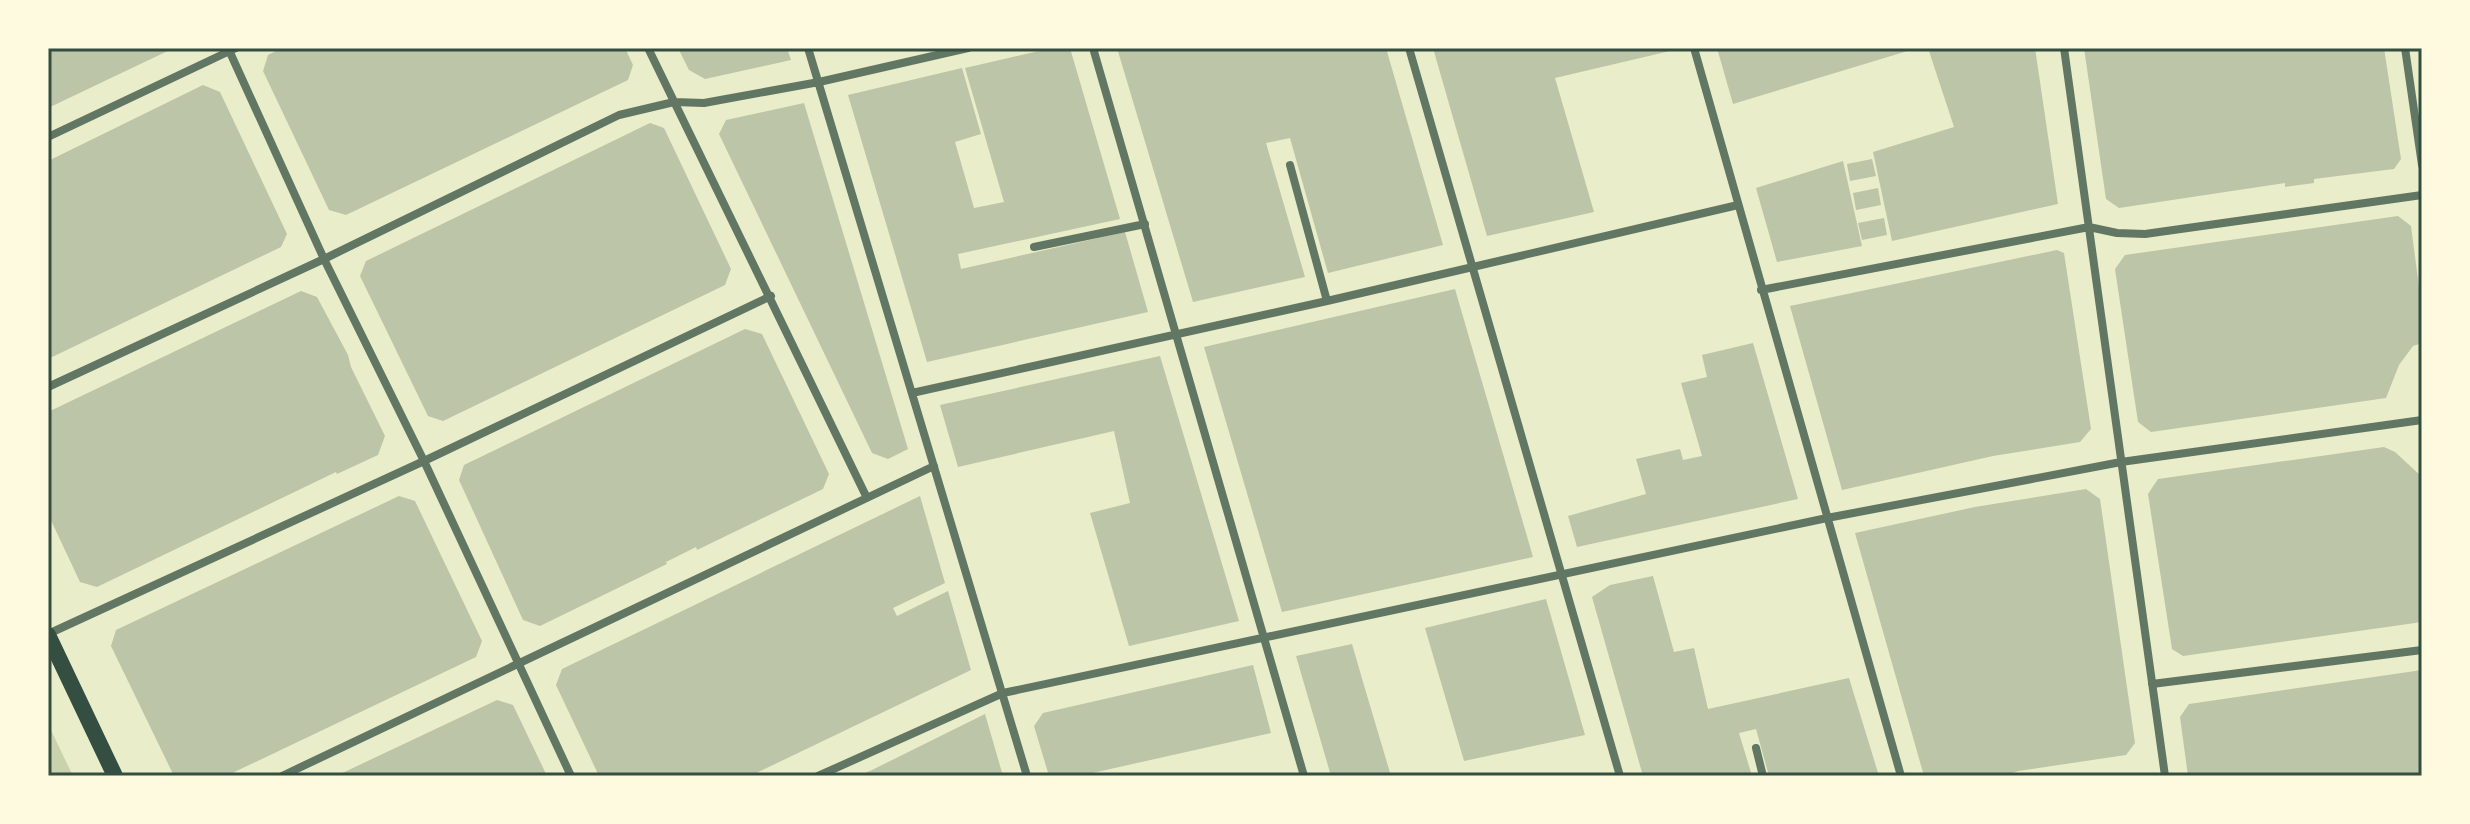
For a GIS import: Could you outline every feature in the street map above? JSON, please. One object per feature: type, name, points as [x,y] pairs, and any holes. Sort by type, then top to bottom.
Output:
[{"type":"main road","points":[[48,634],[115,776]]},
{"type":"street","points":[[648,48],[867,498]]},
{"type":"street","points":[[808,48],[1027,776]]},
{"type":"street","points":[[48,387],[324,259],[619,115],[674,102],[704,103],[819,82],[968,48]]},
{"type":"street","points":[[1093,48],[1304,776]]},
{"type":"street","points":[[1409,48],[1620,776]]},
{"type":"street","points":[[1694,48],[1901,776]]},
{"type":"street","points":[[2064,48],[2163,776]]},
{"type":"street","points":[[2405,48],[2422,165]]},
{"type":"street","points":[[48,137],[231,49],[324,259],[424,461],[571,776]]},
{"type":"street","points":[[1290,165],[1327,301]]},
{"type":"street","points":[[1761,290],[2089,227],[2117,233],[2145,234],[2422,195]]},
{"type":"street","points":[[912,393],[1738,205]]},
{"type":"street","points":[[1034,247],[1145,224]]},
{"type":"street","points":[[48,634],[424,461],[771,296]]},
{"type":"street","points":[[818,776],[1003,693],[1827,518],[2121,462],[2422,420]]},
{"type":"street","points":[[282,776],[934,466]]},
{"type":"street","points":[[2152,684],[2422,650]]},
{"type":"street","points":[[1756,748],[1763,776]]},
{"type":"green space","points":[[48,724],[73,776],[48,776]]},
{"type":"building","points":[[48,48],[174,48],[48,108]]},
{"type":"building","points":[[282,48],[625,48],[633,65],[628,80],[346,215],[329,210],[263,71],[268,55]]},
{"type":"building","points":[[678,48],[787,48],[791,60],[705,79],[689,70]]},
{"type":"building","points":[[1052,48],[1070,48],[1120,219],[958,254],[961,269],[1125,232],[1148,312],[927,362],[848,95],[962,68],[981,134],[955,142],[974,208],[1004,202],[965,68]]},
{"type":"building","points":[[1117,48],[1386,48],[1443,245],[1328,273],[1290,138],[1266,143],[1305,277],[1193,302]]},
{"type":"building","points":[[1433,48],[1669,48],[1670,51],[1555,78],[1594,212],[1487,236]]},
{"type":"building","points":[[1717,48],[1914,48],[1914,49],[1733,104]]},
{"type":"building","points":[[1928,48],[2035,48],[2058,204],[1892,241],[1873,152],[1954,127]]},
{"type":"building","points":[[2084,48],[2384,48],[2401,159],[2394,169],[2314,179],[2314,183],[2285,187],[2285,183],[2119,208],[2106,199]]},
{"type":"building","points":[[203,85],[220,92],[287,234],[281,247],[48,359],[48,161]]},
{"type":"building","points":[[804,103],[908,449],[888,459],[872,453],[719,134],[726,120]]},
{"type":"building","points":[[650,123],[664,128],[731,269],[725,285],[443,421],[428,416],[360,276],[366,261]]},
{"type":"building","points":[[1872,159],[1876,176],[1850,181],[1847,164]]},
{"type":"building","points":[[1843,161],[1862,246],[1777,262],[1756,188]]},
{"type":"building","points":[[1878,188],[1881,205],[1856,210],[1853,193]]},
{"type":"building","points":[[2398,216],[2411,226],[2422,310],[2422,343],[2413,346],[2399,365],[2386,398],[2151,432],[2138,422],[2115,269],[2125,255]]},
{"type":"building","points":[[1884,218],[1887,235],[1862,240],[1858,223]]},
{"type":"building","points":[[2057,250],[2064,253],[2091,429],[2080,442],[1993,456],[1842,490],[1790,306]]},
{"type":"building","points":[[1455,289],[1533,557],[1282,612],[1204,347]]},
{"type":"building","points":[[301,291],[317,297],[348,355],[385,436],[378,455],[336,472],[97,587],[80,582],[48,514],[48,412]]},
{"type":"building","points":[[745,329],[762,334],[829,474],[823,489],[697,550],[696,547],[540,626],[523,620],[459,480],[464,465]]},
{"type":"building","points":[[1753,343],[1798,499],[1577,547],[1568,516],[1646,494],[1636,459],[1680,449],[1683,460],[1702,456],[1681,383],[1707,377],[1702,355]]},
{"type":"building","points":[[1160,356],[1239,621],[1129,646],[1090,513],[1130,503],[1114,431],[958,467],[940,405]]},
{"type":"building","points":[[2384,447],[2395,452],[2422,477],[2422,622],[2183,656],[2172,649],[2148,494],[2158,479]]},
{"type":"building","points":[[2086,489],[2100,499],[2135,743],[2126,755],[2018,771],[2005,776],[1924,776],[1855,533],[1975,507]]},
{"type":"building","points":[[399,496],[415,501],[482,641],[476,657],[226,776],[174,776],[111,646],[116,630]]},
{"type":"building","points":[[920,496],[945,583],[893,608],[897,616],[948,591],[971,670],[750,776],[599,776],[556,685],[562,669]]},
{"type":"building","points":[[1653,576],[1674,652],[1694,648],[1708,709],[1849,678],[1879,776],[1769,776],[1756,729],[1739,733],[1752,776],[1643,776],[1592,597],[1610,585]]},
{"type":"building","points":[[1546,599],[1585,735],[1464,761],[1425,628]]},
{"type":"building","points":[[1352,644],[1391,776],[1331,776],[1296,656]]},
{"type":"building","points":[[1253,665],[1271,733],[1079,776],[1049,776],[1034,726],[1043,713]]},
{"type":"building","points":[[2422,670],[2422,776],[2188,776],[2180,717],[2189,704]]},
{"type":"building","points":[[497,700],[513,705],[547,776],[336,776]]},
{"type":"building","points":[[985,714],[1003,776],[858,776],[872,770]]}]
